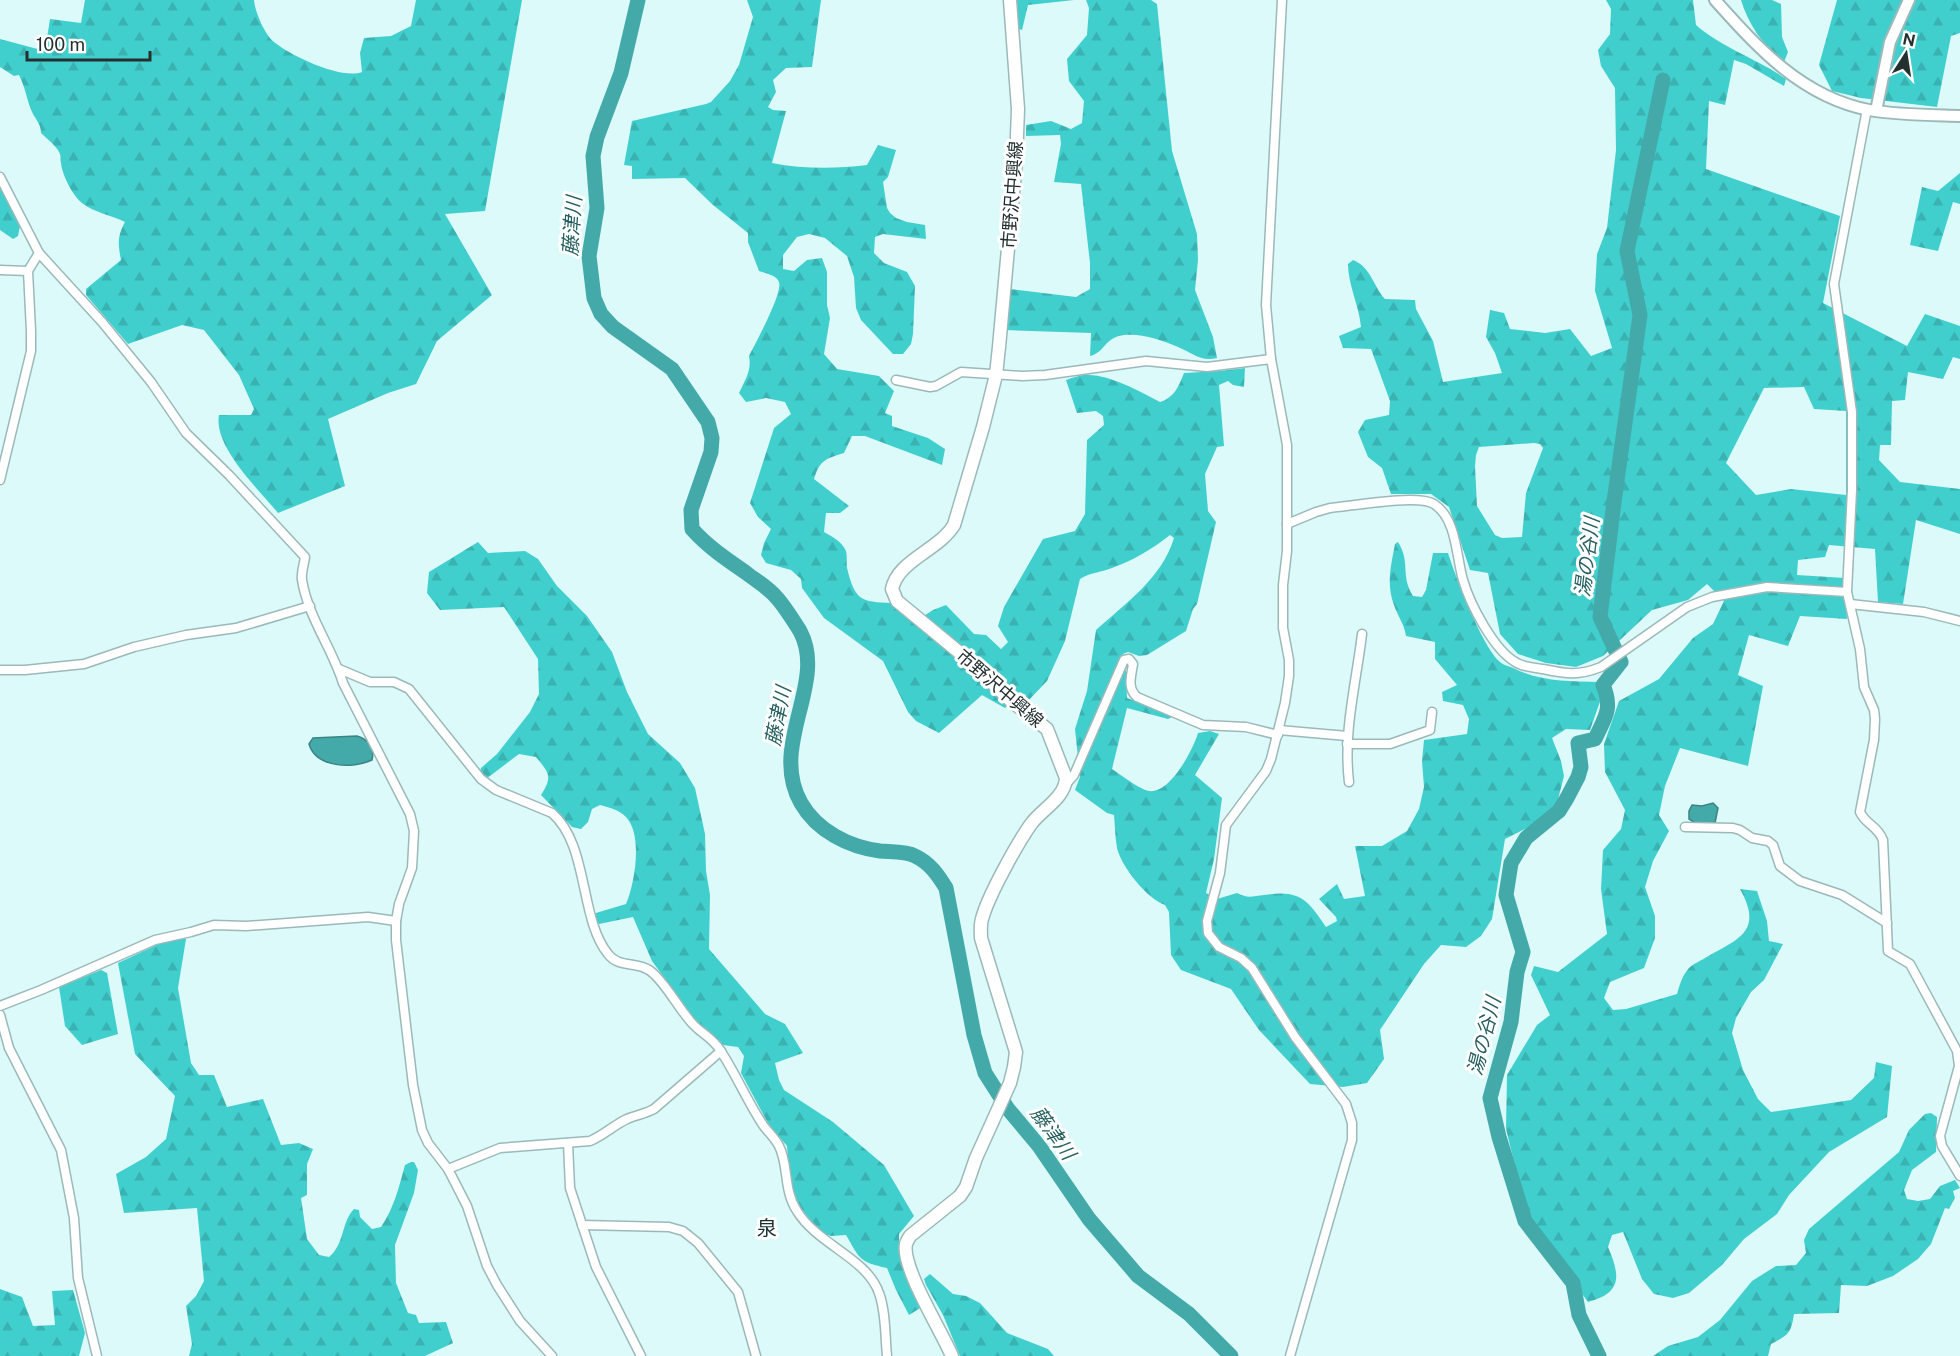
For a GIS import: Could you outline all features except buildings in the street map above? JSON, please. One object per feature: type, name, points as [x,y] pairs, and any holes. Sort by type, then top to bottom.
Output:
[{"type":"main road","name":"市野沢中興線","points":[[1010,0],[1017,109],[1016,160],[996,375],[954,525],[943,539],[915,558],[896,578],[891,589],[897,601],[966,658],[1010,700],[1047,729],[1066,778],[1066,784]]},
{"type":"main road","points":[[952,1356],[915,1281],[906,1245],[910,1236],[960,1196],[966,1187],[976,1158],[1010,1083],[1016,1052],[981,938],[981,920],[1031,824],[1062,793],[1066,784]]},
{"type":"street","points":[[1282,0],[1266,305],[1271,359],[1287,445],[1283,628],[1289,660],[1289,676],[1278,732],[1266,771],[1226,825],[1220,873],[1207,921],[1208,933],[1219,947],[1241,958],[1252,968],[1295,1037],[1346,1104],[1352,1123],[1352,1140],[1290,1356]]},
{"type":"street","points":[[1715,0],[1783,70],[1807,87],[1837,100],[1872,110],[1960,116]]},
{"type":"street","points":[[1909,0],[1890,42],[1872,110],[1834,284],[1852,412],[1852,490],[1847,592],[1860,649],[1864,687],[1874,710],[1875,719],[1874,740],[1860,812],[1863,819],[1879,830],[1883,840],[1888,951],[1910,964],[1957,1051],[1959,1066],[1940,1136],[1942,1146],[1960,1176]]},
{"type":"street","points":[[0,177],[39,253],[80,297],[137,365],[186,433],[229,475],[305,557],[302,579],[310,606],[343,682],[410,814],[414,831],[412,868],[399,904],[396,921],[401,997],[416,1104],[422,1130],[428,1143],[448,1169],[467,1206],[487,1266],[497,1285],[520,1321],[552,1356]]},
{"type":"street","points":[[0,480],[31,351],[28,271],[39,253]]},
{"type":"street","points":[[0,270],[28,271]]},
{"type":"street","points":[[896,380],[930,387],[961,372],[1045,375],[1146,361],[1208,367],[1271,359]]},
{"type":"street","points":[[1287,524],[1330,508],[1416,500],[1434,504],[1450,523],[1463,582],[1492,638],[1505,655],[1519,664],[1569,675],[1585,673],[1611,660],[1687,607],[1712,597],[1767,587],[1847,592]]},
{"type":"street","points":[[1850,604],[1924,612],[1960,621]]},
{"type":"street","points":[[0,670],[84,664],[134,647],[236,627],[310,606]]},
{"type":"street","points":[[1349,782],[1347,740],[1362,634]]},
{"type":"street","points":[[1066,784],[1074,775],[1120,667],[1124,660],[1128,659],[1133,664],[1130,687],[1132,693],[1203,725],[1246,727],[1390,744],[1430,730],[1432,712]]},
{"type":"street","points":[[339,669],[370,682],[394,682],[409,689],[481,779],[496,790],[552,813],[558,818],[569,838],[594,923],[608,954],[620,963],[647,967],[694,1025],[713,1039],[763,1125],[781,1149],[786,1186],[796,1211],[816,1235],[860,1266],[879,1293],[887,1356]]},
{"type":"street","points":[[1685,827],[1732,828],[1752,838],[1768,841],[1773,845],[1780,866],[1800,881],[1842,895],[1887,923]]},
{"type":"street","points":[[0,1006],[154,940],[191,933],[214,925],[246,926],[368,917],[396,921]]},
{"type":"street","points":[[0,1015],[9,1048],[61,1150],[74,1218],[78,1278],[97,1356]]},
{"type":"street","points":[[448,1169],[500,1148],[590,1141],[602,1136],[624,1120],[646,1114],[654,1109],[721,1051]]},
{"type":"street","points":[[568,1143],[570,1188],[596,1268],[641,1356]]},
{"type":"street","points":[[582,1225],[669,1227],[683,1231],[698,1243],[738,1292],[756,1356]]},
{"type":"green space","points":[[85,0],[254,0],[256,11],[267,34],[282,48],[330,70],[353,74],[362,72],[360,53],[364,38],[391,36],[411,26],[416,0],[522,0],[485,211],[445,214],[492,295],[437,341],[416,384],[388,393],[328,419],[345,486],[278,513],[239,467],[223,440],[219,427],[219,415],[251,415],[254,409],[239,375],[204,330],[182,325],[128,344],[86,295],[86,289],[121,260],[119,241],[125,222],[92,209],[75,195],[63,173],[59,151],[41,133],[40,125],[31,109],[19,75],[14,76],[0,67],[0,39],[45,51],[50,19],[81,23]]},
{"type":"green space","points":[[747,0],[821,0],[812,67],[786,68],[773,80],[776,92],[768,107],[773,110],[786,111],[772,163],[831,168],[867,165],[878,145],[896,150],[888,177],[883,182],[887,208],[896,218],[925,225],[926,239],[883,234],[875,237],[874,253],[884,263],[907,272],[915,286],[913,334],[911,344],[903,354],[893,354],[861,320],[856,308],[854,277],[847,256],[825,238],[809,234],[797,237],[783,255],[783,269],[794,271],[807,260],[822,258],[827,272],[827,305],[830,318],[824,354],[837,369],[879,376],[894,391],[885,413],[892,416],[892,426],[928,438],[945,449],[942,465],[865,436],[852,436],[844,453],[821,464],[814,479],[849,506],[840,513],[826,513],[824,532],[838,541],[845,549],[850,579],[860,597],[873,602],[892,603],[913,623],[933,610],[946,605],[974,634],[986,635],[1001,649],[1008,642],[998,626],[1004,607],[1043,539],[1075,531],[1085,514],[1087,440],[1104,425],[1103,416],[1096,411],[1077,413],[1066,380],[1086,375],[1106,378],[1160,402],[1178,387],[1184,373],[1245,368],[1244,387],[1233,385],[1228,381],[1219,385],[1224,446],[1217,447],[1205,474],[1208,511],[1216,522],[1197,604],[1193,609],[1186,631],[1147,655],[1139,656],[1128,652],[1123,654],[1118,665],[1126,671],[1127,698],[1170,714],[1172,717],[1168,719],[1127,708],[1112,769],[1135,785],[1149,791],[1165,786],[1180,770],[1198,733],[1210,731],[1219,734],[1195,775],[1222,798],[1214,859],[1206,893],[1217,899],[1237,893],[1247,897],[1295,895],[1308,903],[1326,927],[1337,921],[1319,899],[1337,884],[1344,899],[1365,896],[1355,846],[1382,846],[1407,831],[1419,809],[1424,787],[1422,761],[1424,740],[1467,734],[1469,719],[1463,705],[1443,701],[1442,692],[1457,685],[1435,659],[1435,642],[1406,636],[1394,605],[1390,590],[1390,575],[1395,544],[1398,542],[1404,556],[1407,582],[1413,596],[1422,597],[1426,590],[1433,553],[1448,553],[1463,594],[1485,642],[1501,663],[1523,673],[1544,678],[1599,682],[1602,696],[1590,730],[1566,729],[1552,738],[1564,776],[1556,807],[1533,825],[1505,839],[1492,919],[1481,936],[1466,947],[1441,945],[1424,964],[1380,1030],[1384,1059],[1367,1083],[1343,1087],[1310,1084],[1259,1030],[1231,989],[1181,970],[1171,955],[1169,912],[1165,905],[1143,889],[1124,864],[1117,848],[1114,815],[1107,813],[1075,790],[1080,777],[1075,729],[1087,691],[1096,630],[1131,600],[1152,578],[1174,538],[1170,535],[1127,562],[1080,579],[1065,641],[1047,681],[1027,702],[1016,698],[1005,708],[982,695],[939,733],[916,721],[908,712],[883,661],[824,618],[802,588],[801,579],[791,570],[766,563],[761,555],[771,529],[758,517],[750,503],[774,428],[791,414],[785,402],[766,398],[746,402],[739,393],[749,370],[749,356],[777,297],[779,282],[773,276],[759,271],[748,242],[748,233],[713,205],[685,178],[632,179],[632,166],[624,165],[632,121],[711,102],[730,81],[739,65],[753,17]]},
{"type":"green space","points":[[1017,0],[1074,0],[1028,5],[1022,30],[1016,28]]},
{"type":"green space","points":[[1086,0],[1151,0],[1157,4],[1172,151],[1197,234],[1198,260],[1195,290],[1213,337],[1217,358],[1201,358],[1158,340],[1131,335],[1112,339],[1090,356],[1091,333],[1005,330],[1010,289],[1076,297],[1090,289],[1090,263],[1081,184],[1054,182],[1061,144],[1060,135],[1026,136],[1026,125],[1051,121],[1071,129],[1082,123],[1084,101],[1069,81],[1067,59],[1087,35],[1089,8]]},
{"type":"green space","points":[[1606,0],[1693,0],[1696,25],[1717,40],[1786,79],[1784,86],[1746,64],[1734,60],[1725,105],[1709,101],[1706,169],[1840,216],[1823,303],[1907,346],[1925,314],[1960,326],[1960,359],[1953,357],[1943,379],[1908,372],[1905,400],[1892,401],[1891,445],[1880,445],[1879,460],[1900,482],[1960,489],[1960,534],[1916,520],[1903,604],[1878,602],[1875,549],[1829,545],[1825,557],[1798,560],[1797,575],[1845,578],[1847,619],[1800,616],[1788,646],[1749,635],[1738,675],[1763,686],[1748,766],[1680,748],[1665,786],[1659,815],[1669,831],[1653,861],[1645,887],[1655,916],[1655,938],[1644,968],[1610,982],[1604,998],[1613,1010],[1626,1009],[1677,994],[1689,968],[1728,945],[1744,932],[1748,925],[1749,915],[1740,889],[1757,891],[1767,921],[1769,941],[1783,944],[1764,980],[1751,992],[1736,1018],[1732,1033],[1743,1070],[1758,1099],[1771,1112],[1851,1100],[1874,1078],[1876,1062],[1892,1066],[1887,1117],[1829,1152],[1789,1195],[1777,1214],[1744,1239],[1722,1265],[1689,1293],[1673,1298],[1654,1294],[1642,1279],[1623,1232],[1612,1235],[1608,1247],[1616,1274],[1613,1288],[1608,1294],[1588,1302],[1528,1219],[1506,1129],[1507,1075],[1537,1025],[1550,1015],[1531,975],[1534,966],[1558,972],[1607,934],[1601,889],[1603,850],[1621,829],[1625,810],[1605,772],[1604,744],[1619,701],[1659,679],[1693,638],[1713,624],[1724,601],[1707,584],[1688,600],[1652,610],[1603,656],[1576,667],[1546,663],[1518,654],[1500,634],[1488,573],[1470,570],[1449,507],[1431,494],[1391,494],[1382,468],[1368,457],[1358,432],[1365,420],[1389,415],[1390,401],[1371,349],[1343,348],[1339,336],[1361,327],[1348,272],[1348,264],[1353,260],[1364,267],[1385,299],[1415,300],[1416,309],[1433,341],[1443,382],[1502,373],[1486,337],[1490,310],[1504,313],[1510,329],[1545,333],[1570,329],[1591,356],[1612,348],[1595,291],[1597,254],[1607,228],[1616,150],[1615,88],[1601,66],[1598,50],[1610,34],[1611,9]],"holes":[[[1804,387],[1814,409],[1846,411],[1846,495],[1791,489],[1756,495],[1726,463],[1764,388]],[[1540,444],[1543,448],[1526,493],[1522,537],[1502,538],[1495,535],[1477,506],[1476,455],[1479,447]]]},
{"type":"green space","points":[[1741,0],[1772,0],[1781,4],[1782,37],[1788,52],[1784,62],[1758,34]]},
{"type":"green space","points":[[1837,0],[1960,0],[1960,33],[1951,36],[1937,107],[1861,98],[1832,91],[1819,65]]},
{"type":"green space","points":[[1960,173],[1960,204],[1953,202],[1938,251],[1910,245],[1922,187],[1938,191]]},
{"type":"green space","points":[[0,183],[20,226],[18,236],[13,239],[0,230]]},
{"type":"green space","points":[[478,542],[488,553],[525,551],[538,559],[557,586],[587,616],[612,652],[627,692],[648,734],[680,763],[695,788],[705,834],[706,871],[710,895],[709,949],[765,1014],[785,1024],[803,1053],[775,1063],[784,1090],[833,1122],[884,1165],[914,1216],[899,1234],[899,1253],[922,1307],[909,1315],[887,1268],[871,1264],[861,1258],[846,1235],[831,1236],[821,1233],[809,1224],[790,1187],[787,1146],[769,1125],[741,1073],[744,1056],[738,1047],[723,1045],[696,1021],[652,961],[633,917],[599,924],[596,919],[596,913],[626,904],[629,895],[636,847],[631,825],[626,817],[617,810],[600,805],[592,809],[588,822],[581,829],[572,827],[541,795],[548,775],[536,757],[519,754],[486,779],[480,773],[481,768],[497,754],[530,712],[539,694],[538,659],[504,607],[440,610],[427,593],[429,572]]},
{"type":"green space","points":[[178,935],[186,939],[178,988],[191,1063],[199,1075],[214,1075],[227,1107],[263,1099],[281,1145],[299,1143],[313,1149],[307,1164],[307,1195],[301,1198],[307,1239],[319,1255],[329,1257],[334,1252],[354,1209],[359,1210],[360,1217],[372,1229],[381,1227],[393,1205],[405,1165],[414,1162],[418,1170],[414,1193],[395,1245],[396,1283],[408,1313],[416,1315],[419,1323],[446,1322],[453,1343],[425,1356],[189,1356],[192,1344],[186,1306],[196,1296],[204,1281],[197,1208],[124,1213],[116,1174],[146,1157],[166,1139],[175,1096],[135,1054],[118,963]]},
{"type":"green space","points":[[101,970],[107,973],[118,1034],[82,1045],[65,1026],[59,987]]},
{"type":"green space","points":[[1931,1113],[1937,1117],[1936,1152],[1912,1170],[1904,1190],[1907,1199],[1918,1201],[1930,1199],[1940,1186],[1955,1180],[1960,1188],[1953,1191],[1955,1198],[1949,1209],[1945,1208],[1931,1244],[1918,1259],[1893,1276],[1867,1286],[1841,1285],[1839,1313],[1794,1314],[1790,1330],[1785,1336],[1771,1344],[1768,1356],[1653,1356],[1668,1346],[1698,1337],[1720,1320],[1752,1281],[1776,1266],[1796,1265],[1806,1253],[1804,1240],[1809,1229],[1899,1152],[1909,1130],[1925,1114]]},
{"type":"green space","points":[[930,1274],[953,1294],[966,1296],[980,1303],[1007,1333],[1048,1349],[1054,1356],[960,1356],[943,1315],[926,1285],[924,1279]]},
{"type":"green space","points":[[0,1289],[22,1297],[33,1326],[55,1325],[52,1291],[73,1290],[85,1333],[79,1356],[0,1356]]},
{"type":"shaded area","points":[[357,736],[370,745],[372,760],[355,765],[327,762],[313,752],[309,744],[313,738]]},
{"type":"shaded area","points":[[1713,803],[1718,808],[1715,823],[1697,824],[1689,819],[1692,805],[1702,806]]},
{"type":"waterway","name":"藤津川","points":[[638,0],[621,73],[597,137],[593,156],[597,208],[589,256],[594,298],[601,314],[613,327],[672,369],[708,422],[712,438],[711,452],[691,510],[692,529],[717,552],[770,590],[800,631],[807,651],[807,672],[791,759],[793,781],[801,803],[816,822],[835,836],[868,849],[911,854],[925,862],[937,874],[946,888],[974,1035],[985,1073],[1008,1109],[1039,1146],[1089,1219],[1138,1276],[1189,1314],[1231,1356]]},
{"type":"waterway","name":"湯の谷川","points":[[1599,1356],[1579,1315],[1573,1283],[1525,1221],[1499,1137],[1490,1098],[1511,1022],[1517,972],[1523,952],[1506,895],[1511,863],[1526,838],[1559,811],[1567,798],[1581,767],[1578,743],[1595,739],[1608,707],[1603,685],[1621,662],[1600,617],[1640,315],[1627,251],[1663,80]]},
{"type":"district","name":"泉","points":[[767,1228]]}]
